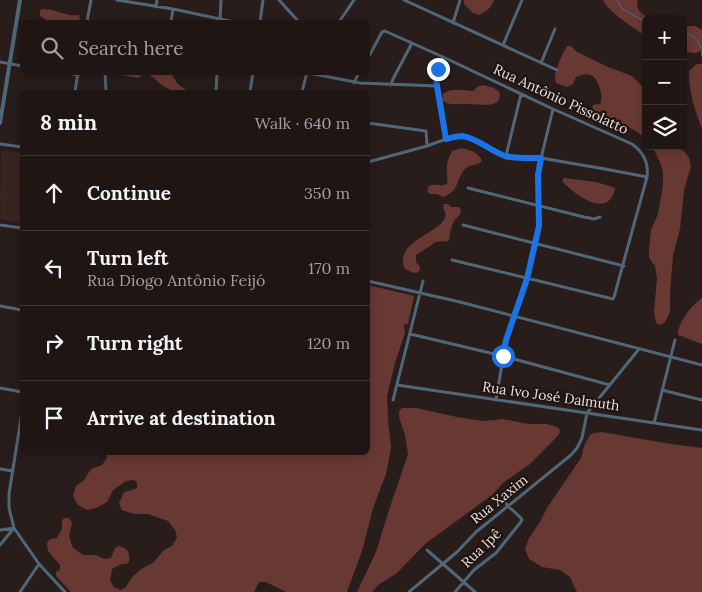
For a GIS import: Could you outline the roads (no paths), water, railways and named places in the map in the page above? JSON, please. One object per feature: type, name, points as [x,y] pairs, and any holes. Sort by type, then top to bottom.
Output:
[{"type":"street","points":[[0,123],[20,0]]},
{"type":"street","points":[[87,20],[91,0]]},
{"type":"street","points":[[118,0],[216,20]]},
{"type":"street","points":[[156,7],[157,0]]},
{"type":"street","points":[[220,20],[221,0]]},
{"type":"street","points":[[260,20],[263,0]]},
{"type":"street","points":[[279,0],[297,20]]},
{"type":"street","points":[[340,20],[354,0]]},
{"type":"street","points":[[404,0],[557,70]]},
{"type":"street","points":[[453,23],[460,0]]},
{"type":"street","points":[[503,45],[522,0]]},
{"type":"street","points":[[170,20],[173,10]]},
{"type":"street","points":[[541,63],[555,29]]},
{"type":"street","name":"Rua Antônio Pissolatto","points":[[370,55],[384,31],[553,110],[632,144],[640,150],[647,165],[648,178],[614,298],[527,279]]},
{"type":"street","points":[[391,85],[412,43]]},
{"type":"street","points":[[443,57],[436,78],[446,139]]},
{"type":"street","points":[[0,62],[20,66]]},
{"type":"street","points":[[75,90],[78,75]]},
{"type":"street","points":[[105,75],[106,90]]},
{"type":"street","points":[[216,90],[217,75]]},
{"type":"street","points":[[250,90],[253,75]]},
{"type":"street","points":[[302,90],[306,75]]},
{"type":"street","points":[[316,75],[354,83],[437,86]]},
{"type":"street","points":[[354,83],[358,75]]},
{"type":"street","points":[[506,156],[521,94]]},
{"type":"street","points":[[496,400],[503,356],[527,279],[539,226],[538,175],[553,110]]},
{"type":"street","points":[[370,124],[426,130],[427,146]]},
{"type":"street","points":[[370,161],[461,136],[471,138],[506,156],[541,158],[648,178]]},
{"type":"street","points":[[0,144],[20,147]]},
{"type":"street","points":[[468,188],[584,218],[594,219],[600,217]]},
{"type":"street","points":[[0,225],[20,228]]},
{"type":"street","points":[[463,225],[624,266]]},
{"type":"street","points":[[452,260],[527,279]]},
{"type":"street","points":[[370,281],[514,316],[702,365]]},
{"type":"street","points":[[393,400],[422,281]]},
{"type":"street","points":[[0,306],[20,310]]},
{"type":"street","points":[[410,334],[503,356],[610,385]]},
{"type":"street","points":[[654,423],[675,340]]},
{"type":"street","points":[[587,413],[640,348]]},
{"type":"street","name":"Rua Ivo José Dalmuth","points":[[397,385],[702,430]]},
{"type":"street","points":[[0,388],[20,392]]},
{"type":"street","points":[[662,390],[702,400]]},
{"type":"street","name":"Rua Xaxim","points":[[408,592],[457,552],[476,532],[571,455],[582,438],[587,413]]},
{"type":"street","points":[[20,425],[9,494],[9,508],[14,528],[39,564],[65,592]]},
{"type":"street","points":[[0,469],[13,471]]},
{"type":"street","points":[[501,497],[508,506]]},
{"type":"street","name":"Rua Ipê","points":[[455,592],[474,570],[490,559],[522,520],[508,506]]},
{"type":"street","points":[[0,530],[14,528]]},
{"type":"street","points":[[0,545],[14,528]]},
{"type":"street","points":[[427,550],[475,592]]},
{"type":"street","points":[[20,592],[39,564]]},
{"type":"waterway","points":[[617,0],[622,9],[642,20]]},
{"type":"waterway","points":[[687,33],[697,40],[701,47],[702,56]]}]
